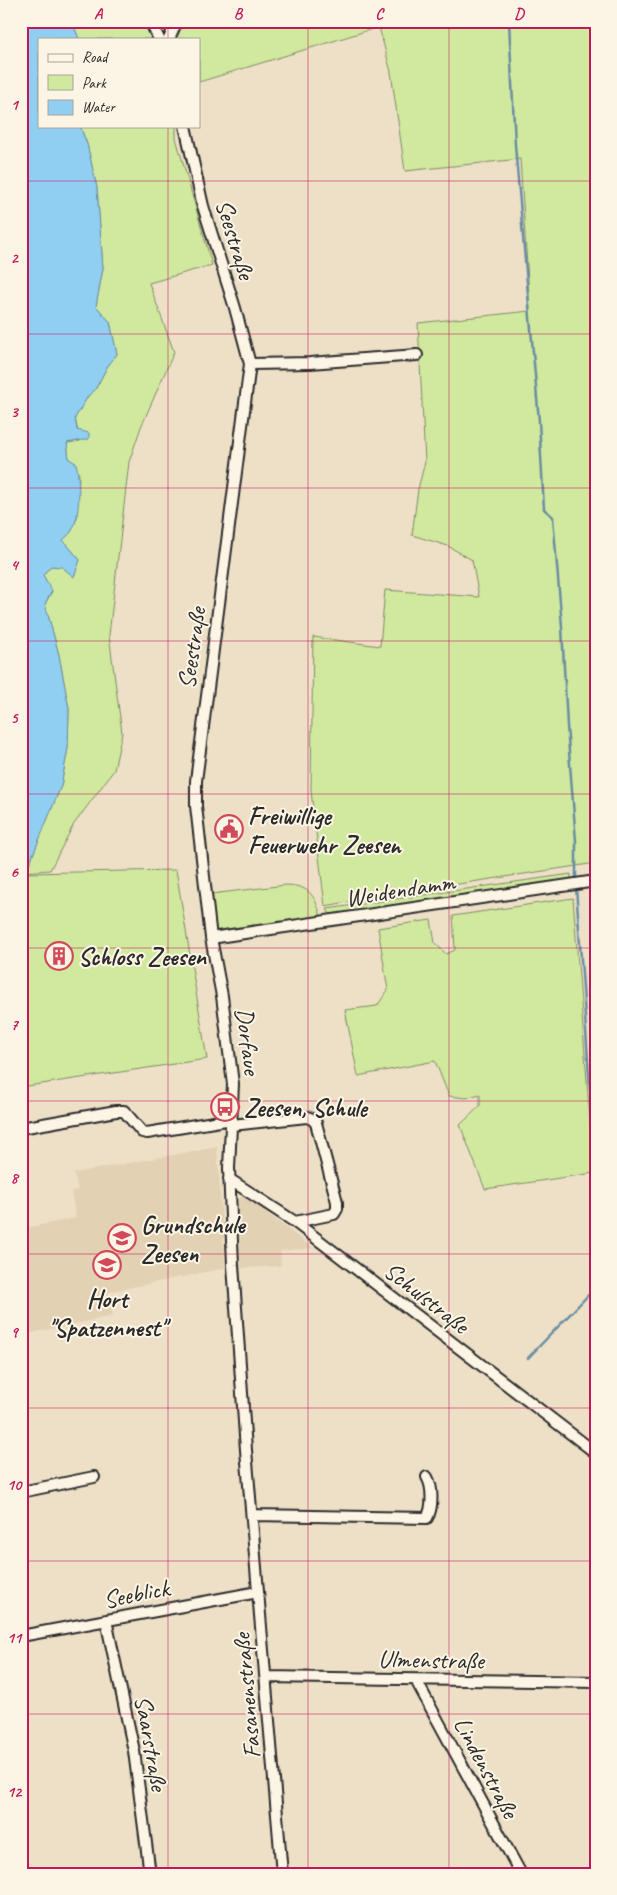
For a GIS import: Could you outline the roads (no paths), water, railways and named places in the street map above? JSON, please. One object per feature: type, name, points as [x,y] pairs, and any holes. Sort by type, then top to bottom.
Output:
[{"type":"street","points":[[150,21],[158,38]]},
{"type":"street","points":[[170,38],[178,21]]},
{"type":"street","name":"Seestraße","points":[[185,128],[203,206],[235,308],[250,364],[196,781],[196,806],[211,938]]},
{"type":"street","points":[[250,364],[310,363],[417,355]]},
{"type":"street","name":"Weidendamm","points":[[211,938],[596,881]]},
{"type":"street","name":"Dorfaue","points":[[211,938],[222,996],[233,1084],[229,1179]]},
{"type":"street","points":[[21,1128],[116,1111],[124,1111],[142,1132],[147,1133],[232,1122],[307,1117],[316,1123],[337,1202],[337,1209],[334,1214],[295,1222]]},
{"type":"street","name":"Schulstraße","points":[[229,1179],[295,1222],[596,1453]]},
{"type":"street","name":"Fasanenstraße","points":[[229,1179],[238,1347],[282,1874]]},
{"type":"street","points":[[21,1492],[94,1477]]},
{"type":"street","points":[[252,1515],[427,1518],[430,1511],[431,1483],[427,1477]]},
{"type":"street","name":"Seeblick","points":[[21,1636],[258,1592]]},
{"type":"street","name":"Saarstraße","points":[[106,1620],[134,1751],[150,1874]]},
{"type":"street","name":"Ulmenstraße","points":[[266,1677],[596,1682]]},
{"type":"street","name":"Lindenstraße","points":[[418,1680],[418,1684],[521,1874]]},
{"type":"water","points":[[21,21],[72,21],[79,38],[38,38],[38,128],[81,128],[87,144],[97,188],[103,268],[96,306],[110,322],[117,354],[75,418],[77,430],[89,433],[89,439],[67,443],[69,459],[76,463],[79,498],[74,525],[70,533],[63,540],[80,560],[74,577],[62,567],[51,566],[43,575],[52,591],[45,604],[59,655],[69,709],[68,748],[61,786],[30,862],[21,874]]},
{"type":"waterway","points":[[509,21],[515,145],[539,421],[544,509],[553,517],[562,627],[576,841],[576,882]]},
{"type":"waterway","points":[[576,887],[596,1175]]},
{"type":"waterway","points":[[528,1358],[596,1287]]},
{"type":"place","name":"Freiwillige Feuerwehr Zeesen","points":[[229,829]]},
{"type":"place","name":"Schloss Zeesen","points":[[59,956]]},
{"type":"place","name":"Zeesen, Schule","points":[[225,1107]]},
{"type":"place","name":"Grundschule Zeesen","points":[[122,1238]]},
{"type":"place","name":"Hort \"Spatzennest\"","points":[[107,1265]]}]
